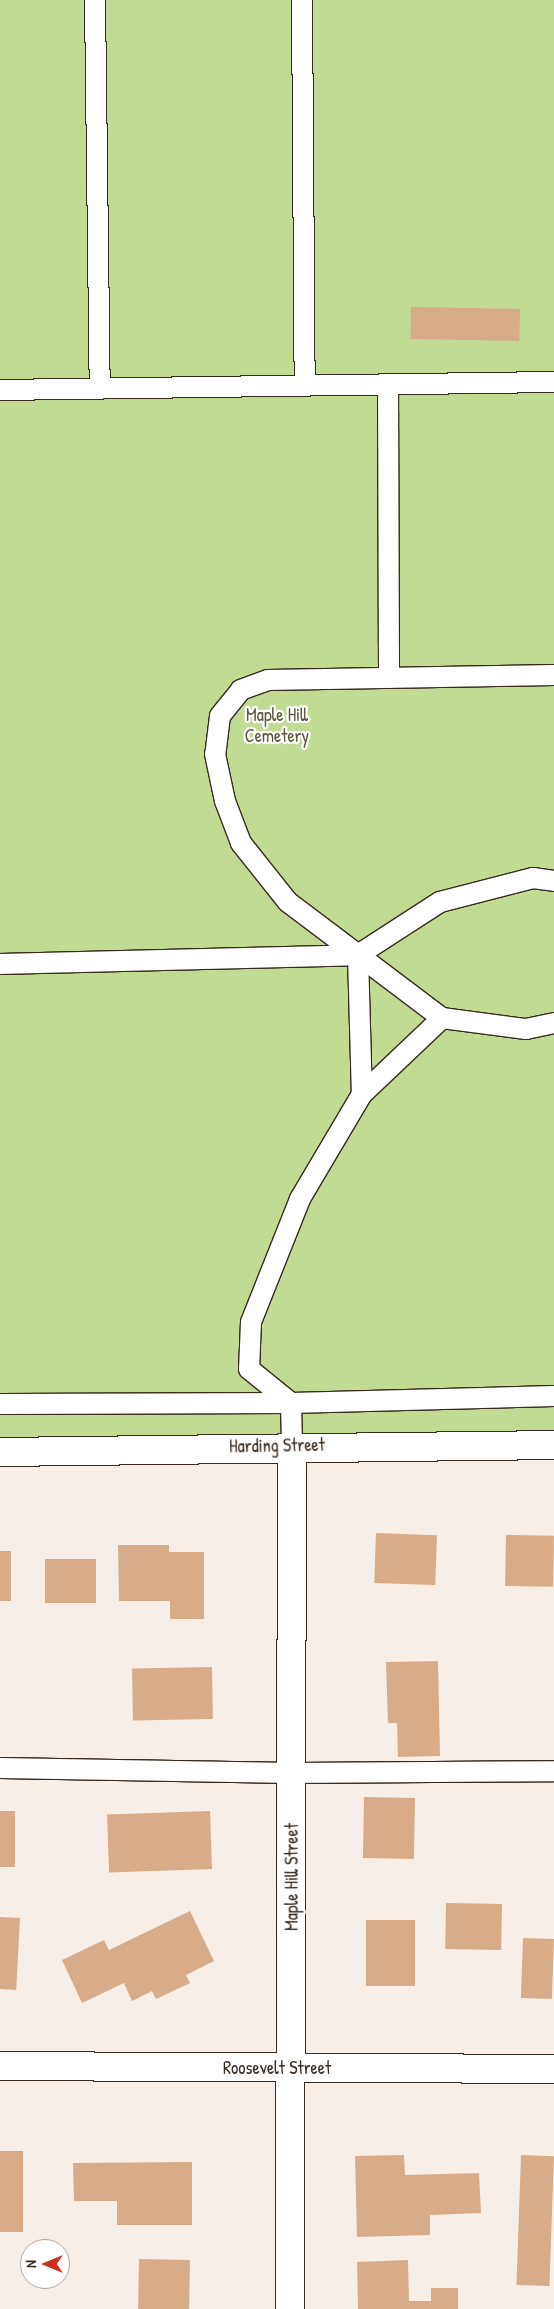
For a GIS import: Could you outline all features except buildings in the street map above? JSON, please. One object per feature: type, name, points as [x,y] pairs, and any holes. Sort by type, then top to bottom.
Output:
[{"type":"street","name":"Harding Street","points":[[0,1452],[292,1445],[554,1445]]},
{"type":"street","name":"Maple Hill Street","points":[[290,2309],[292,1445]]},
{"type":"street","name":"Roosevelt Street","points":[[0,2066],[554,2069]]},
{"type":"lane","points":[[95,0],[100,389]]},
{"type":"lane","points":[[302,0],[305,386]]},
{"type":"lane","points":[[0,390],[554,382]]},
{"type":"lane","points":[[388,384],[390,678]]},
{"type":"lane","points":[[554,675],[268,680],[241,690],[220,716],[216,754],[225,801],[241,843],[288,902],[442,1018],[526,1029],[554,1023]]},
{"type":"lane","points":[[0,964],[358,955],[440,902],[533,878],[554,882]]},
{"type":"lane","points":[[358,955],[362,1094]]},
{"type":"lane","points":[[292,1403],[249,1369],[251,1322],[300,1199],[362,1094],[442,1018]]},
{"type":"lane","points":[[0,1404],[292,1403],[554,1396]]},
{"type":"lane","points":[[292,1403],[292,1445]]},
{"type":"lane","points":[[0,1768],[292,1773],[554,1771]]},
{"type":"green space","name":"Maple Hill Cemetery","points":[[0,0],[554,0],[554,1453],[0,1453]]}]
